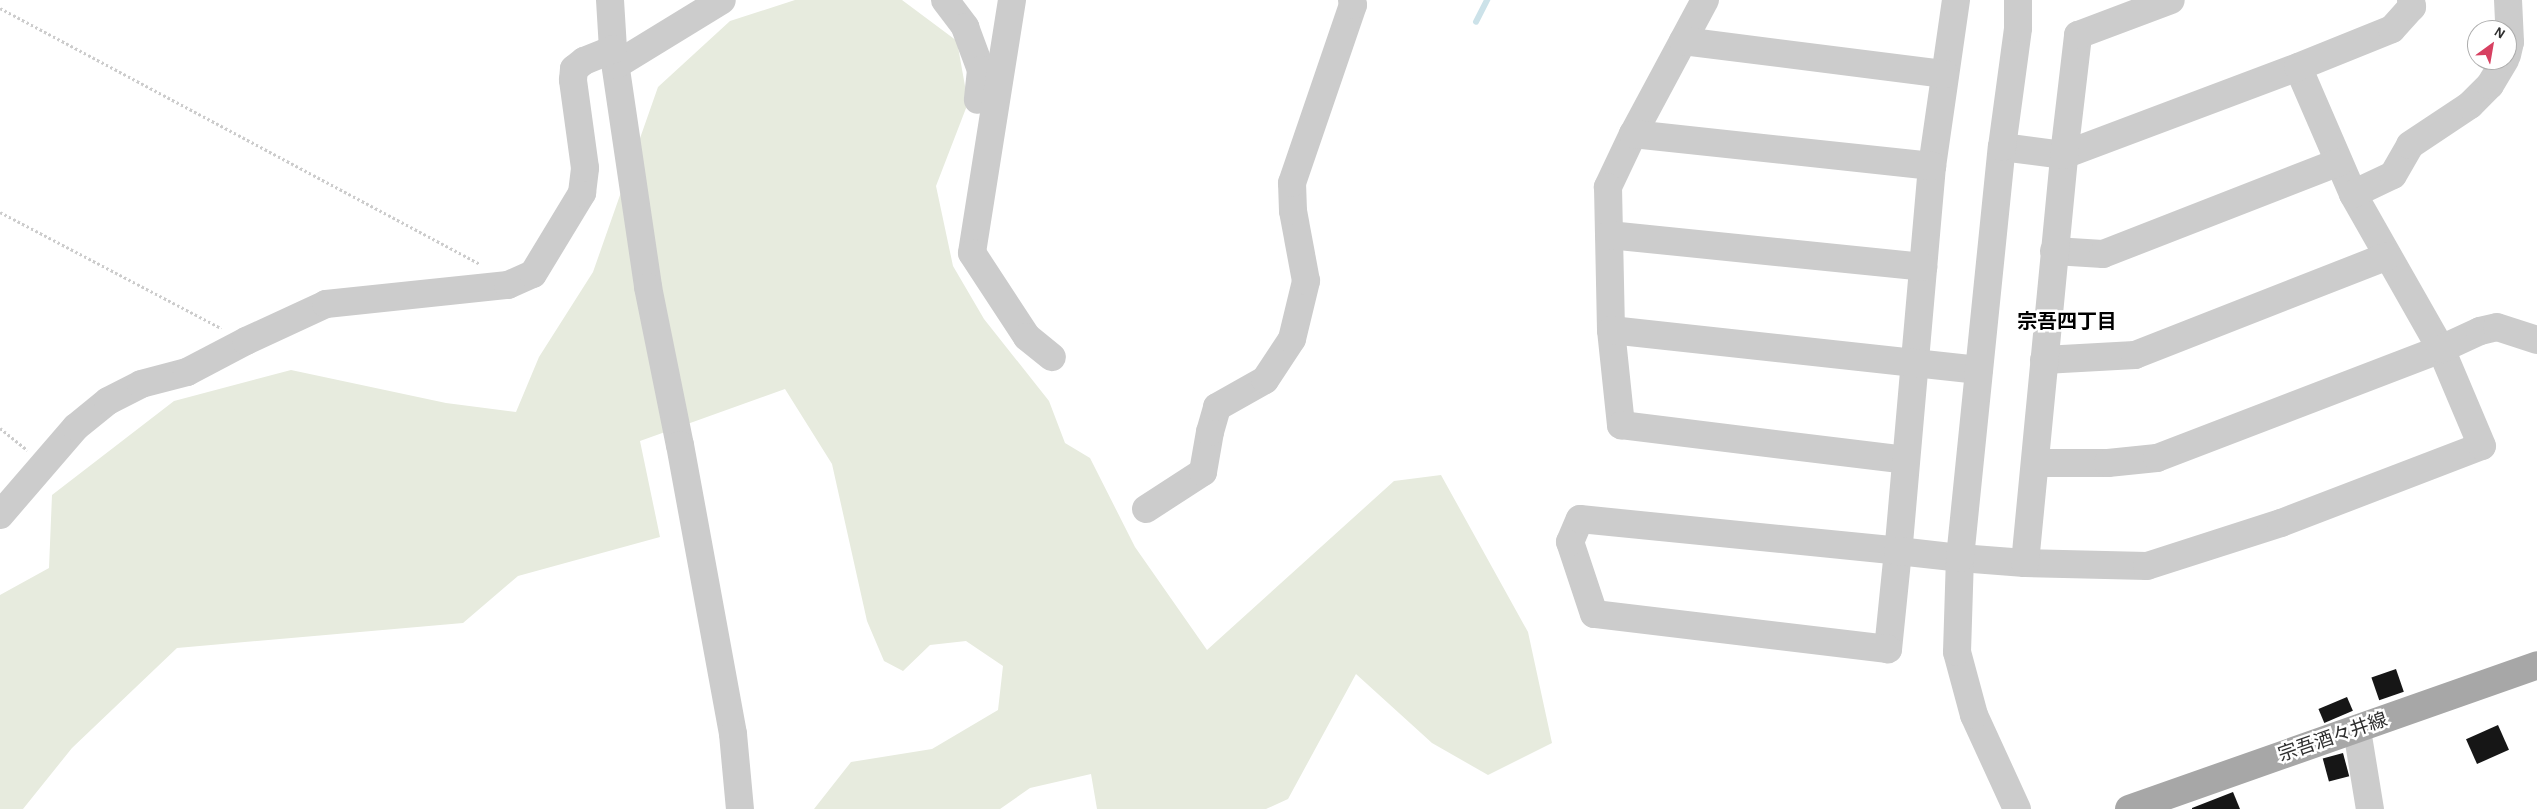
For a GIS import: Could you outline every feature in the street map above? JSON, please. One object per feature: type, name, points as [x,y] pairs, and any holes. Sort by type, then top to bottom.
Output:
[{"type":"main road","name":"宗吾酒々井線","points":[[2129,809],[2537,665]]},
{"type":"street","points":[[610,0],[614,57],[648,287],[680,445],[733,734],[740,809]]},
{"type":"street","points":[[0,515],[76,427],[108,401],[141,384],[187,372],[246,341],[326,304],[508,285],[534,274],[582,193],[585,168],[573,80],[574,69],[584,61],[614,57],[722,0]]},
{"type":"street","points":[[944,0],[965,28],[981,70],[978,100]]},
{"type":"street","points":[[1012,0],[972,254],[1027,338],[1052,357]]},
{"type":"street","points":[[1146,509],[1203,472],[1210,432],[1217,407],[1265,380],[1292,339],[1306,281],[1293,211],[1292,183],[1353,5],[1352,0]]},
{"type":"street","points":[[1705,0],[1634,134],[1608,188],[1612,330],[1621,425],[1906,460]]},
{"type":"street","points":[[1956,0],[1932,166],[1898,550],[1888,649],[1594,614],[1570,542],[1580,519],[1898,550],[1960,558],[2025,563],[2147,566],[2281,523],[2482,446],[2441,349],[2353,194],[2298,67]]},
{"type":"street","points":[[2017,809],[1974,715],[1957,652],[1960,558],[2002,147],[2018,28],[2018,0]]},
{"type":"street","points":[[2025,563],[2054,251],[2078,35],[2171,0]]},
{"type":"street","points":[[2002,147],[2064,155],[2298,67],[2392,29],[2412,7],[2411,0]]},
{"type":"street","points":[[2508,0],[2509,20]]},
{"type":"street","points":[[1683,41],[1945,74]]},
{"type":"street","points":[[2353,194],[2393,175],[2410,145],[2470,105],[2490,85],[2499,70]]},
{"type":"street","points":[[1634,134],[1932,166]]},
{"type":"street","points":[[2054,251],[2103,254],[2338,162]]},
{"type":"street","points":[[1609,235],[1923,267]]},
{"type":"street","points":[[2044,360],[2135,355],[2387,256]]},
{"type":"street","points":[[2035,463],[2108,462],[2157,458],[2441,349],[2480,331],[2497,327],[2537,340]]},
{"type":"street","points":[[1612,330],[1979,370]]},
{"type":"street","points":[[2356,730],[2370,809]]},
{"type":"path","points":[[0,8],[514,282]]},
{"type":"path","points":[[0,212],[246,341]]},
{"type":"path","points":[[0,428],[44,464]]},
{"type":"shaded area","points":[[795,0],[902,0],[957,41],[968,103],[936,186],[953,266],[984,319],[1049,401],[1065,443],[1090,458],[1135,547],[1207,650],[1394,481],[1441,475],[1528,632],[1552,743],[1488,775],[1432,743],[1356,674],[1288,799],[1266,809],[1097,809],[1091,774],[1030,788],[1000,809],[814,809],[851,762],[932,749],[998,710],[1003,666],[966,641],[930,645],[903,671],[884,661],[867,621],[832,464],[785,389],[640,441],[660,537],[518,576],[463,623],[177,648],[72,748],[23,809],[0,809],[0,595],[49,568],[52,495],[174,401],[291,370],[446,403],[516,412],[539,357],[593,272],[658,87],[730,21]]},
{"type":"building","points":[[2396,669],[2404,692],[2379,700],[2371,677]]},
{"type":"building","points":[[2347,697],[2353,711],[2324,723],[2318,709]]},
{"type":"building","points":[[2498,725],[2509,750],[2477,764],[2466,739]]},
{"type":"building","points":[[2343,753],[2349,776],[2329,782],[2323,758]]},
{"type":"building","points":[[2233,792],[2240,809],[2192,809],[2192,808]]},
{"type":"waterway","points":[[1476,22],[1487,0]]},
{"type":"district","name":"宗吾四丁目","points":[[2067,322]]}]
